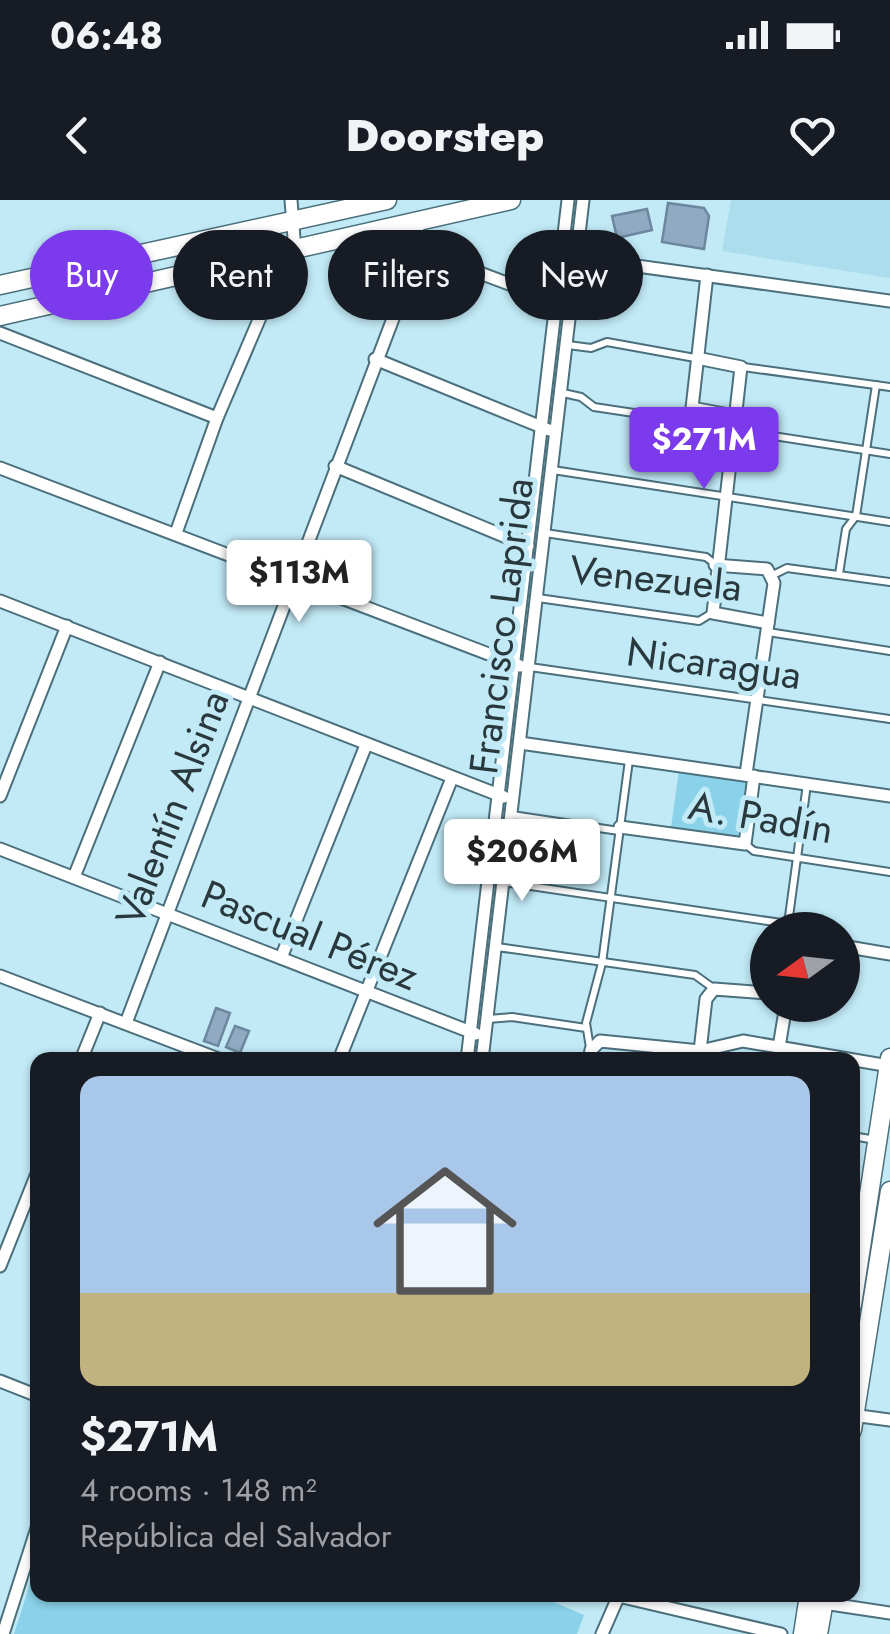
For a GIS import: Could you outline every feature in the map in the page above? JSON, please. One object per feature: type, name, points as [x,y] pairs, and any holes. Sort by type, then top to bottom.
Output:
[{"type":"main road","points":[[0,285],[387,200]]},
{"type":"main road","points":[[308,247],[511,200]]},
{"type":"main road","points":[[1,321],[173,280]]},
{"type":"main road","points":[[860,1206],[878,1140],[890,1063]]},
{"type":"main road","points":[[860,1295],[890,1190]]},
{"type":"main road","points":[[802,1634],[814,1602]]},
{"type":"main road","points":[[816,1602],[818,1634]]},
{"type":"street","points":[[292,200],[294,230]]},
{"type":"street","name":"Francisco Laprida","points":[[565,230],[568,200]]},
{"type":"street","name":"Francisco Laprida","points":[[580,230],[583,200]]},
{"type":"street","name":"Valentín Alsina","points":[[417,222],[418,230]]},
{"type":"street","points":[[643,267],[890,301]]},
{"type":"street","points":[[707,275],[692,408],[734,423]]},
{"type":"street","points":[[176,533],[259,320]]},
{"type":"street","name":"Valentín Alsina","points":[[126,1023],[391,320]]},
{"type":"street","name":"Francisco Laprida","points":[[483,1052],[553,470],[551,431],[557,320]]},
{"type":"street","name":"Francisco Laprida","points":[[468,1052],[528,546],[551,431],[563,393],[571,320]]},
{"type":"street","points":[[1,321],[218,418]]},
{"type":"street","points":[[696,358],[741,367],[713,613]]},
{"type":"street","points":[[375,359],[551,431]]},
{"type":"street","points":[[335,466],[528,546]]},
{"type":"street","points":[[0,468],[514,665],[529,667]]},
{"type":"street","points":[[716,564],[767,569],[773,575],[745,844]]},
{"type":"street","points":[[0,601],[513,800]]},
{"type":"street","name":"Venezuela","points":[[713,613],[767,627]]},
{"type":"street","points":[[0,796],[67,626]]},
{"type":"street","points":[[74,877],[160,662]]},
{"type":"street","points":[[520,743],[890,796]]},
{"type":"street","points":[[280,958],[366,745]]},
{"type":"street","points":[[342,1052],[452,778]]},
{"type":"street","name":"A. Padín","points":[[620,829],[745,844]]},
{"type":"street","name":"Pascual Pérez","points":[[0,849],[484,1038]]},
{"type":"street","points":[[860,949],[890,954]]},
{"type":"street","points":[[0,976],[197,1052]]},
{"type":"street","points":[[700,1052],[706,999],[714,989],[750,992]]},
{"type":"street","points":[[85,1052],[100,1014]]},
{"type":"street","points":[[780,1046],[784,1022]]},
{"type":"street","points":[[592,1052],[600,1041],[609,1040],[700,1052],[730,1041],[819,1052]]},
{"type":"street","points":[[762,1052],[764,1044]]},
{"type":"street","points":[[860,1058],[890,1063]]},
{"type":"street","points":[[0,1266],[30,1191]]},
{"type":"street","points":[[0,1381],[30,1393]]},
{"type":"street","points":[[860,1420],[890,1420]]},
{"type":"street","points":[[4,1634],[30,1551]]},
{"type":"street","points":[[602,1634],[615,1602]]},
{"type":"street","points":[[643,1602],[781,1634]]},
{"type":"street","points":[[836,1602],[890,1613]]},
{"type":"lane","points":[[568,345],[591,348],[607,342],[687,353],[696,358]]},
{"type":"lane","points":[[741,367],[890,387]]},
{"type":"lane","points":[[839,574],[846,529],[856,516],[876,385]]},
{"type":"lane","points":[[563,393],[582,397],[594,407],[674,419],[692,408]]},
{"type":"lane","points":[[734,423],[890,454]]},
{"type":"lane","points":[[553,470],[890,522]]},
{"type":"lane","points":[[545,533],[706,557],[716,564]]},
{"type":"lane","points":[[773,575],[787,568],[890,582]]},
{"type":"lane","name":"Venezuela","points":[[538,598],[700,622],[713,613]]},
{"type":"lane","name":"Venezuela","points":[[767,627],[890,651]]},
{"type":"lane","name":"Nicaragua","points":[[529,667],[890,719]]},
{"type":"lane","points":[[590,1052],[586,1028],[602,963],[630,759]]},
{"type":"lane","points":[[792,912],[808,784]]},
{"type":"lane","name":"A. Padín","points":[[512,816],[620,829]]},
{"type":"lane","name":"A. Padín","points":[[745,844],[754,851],[890,872]]},
{"type":"lane","points":[[503,882],[750,921]]},
{"type":"lane","points":[[496,946],[695,976],[714,989]]},
{"type":"lane","points":[[487,1019],[512,1017],[586,1028]]},
{"type":"lane","points":[[860,1137],[878,1140]]},
{"type":"shaded area","points":[[731,200],[890,200],[890,278],[722,251]]},
{"type":"shaded area","points":[[679,770],[746,780],[738,838],[671,828]]},
{"type":"shaded area","points":[[30,1584],[30,1602],[553,1602],[584,1615],[577,1634],[14,1634]]},
{"type":"building","points":[[668,203],[704,208],[709,216],[704,249],[662,242]]},
{"type":"building","points":[[647,209],[652,230],[615,230],[612,216]]},
{"type":"building","points":[[216,1008],[230,1013],[218,1046],[204,1041]]},
{"type":"building","points":[[235,1026],[249,1031],[240,1052],[226,1047]]}]
